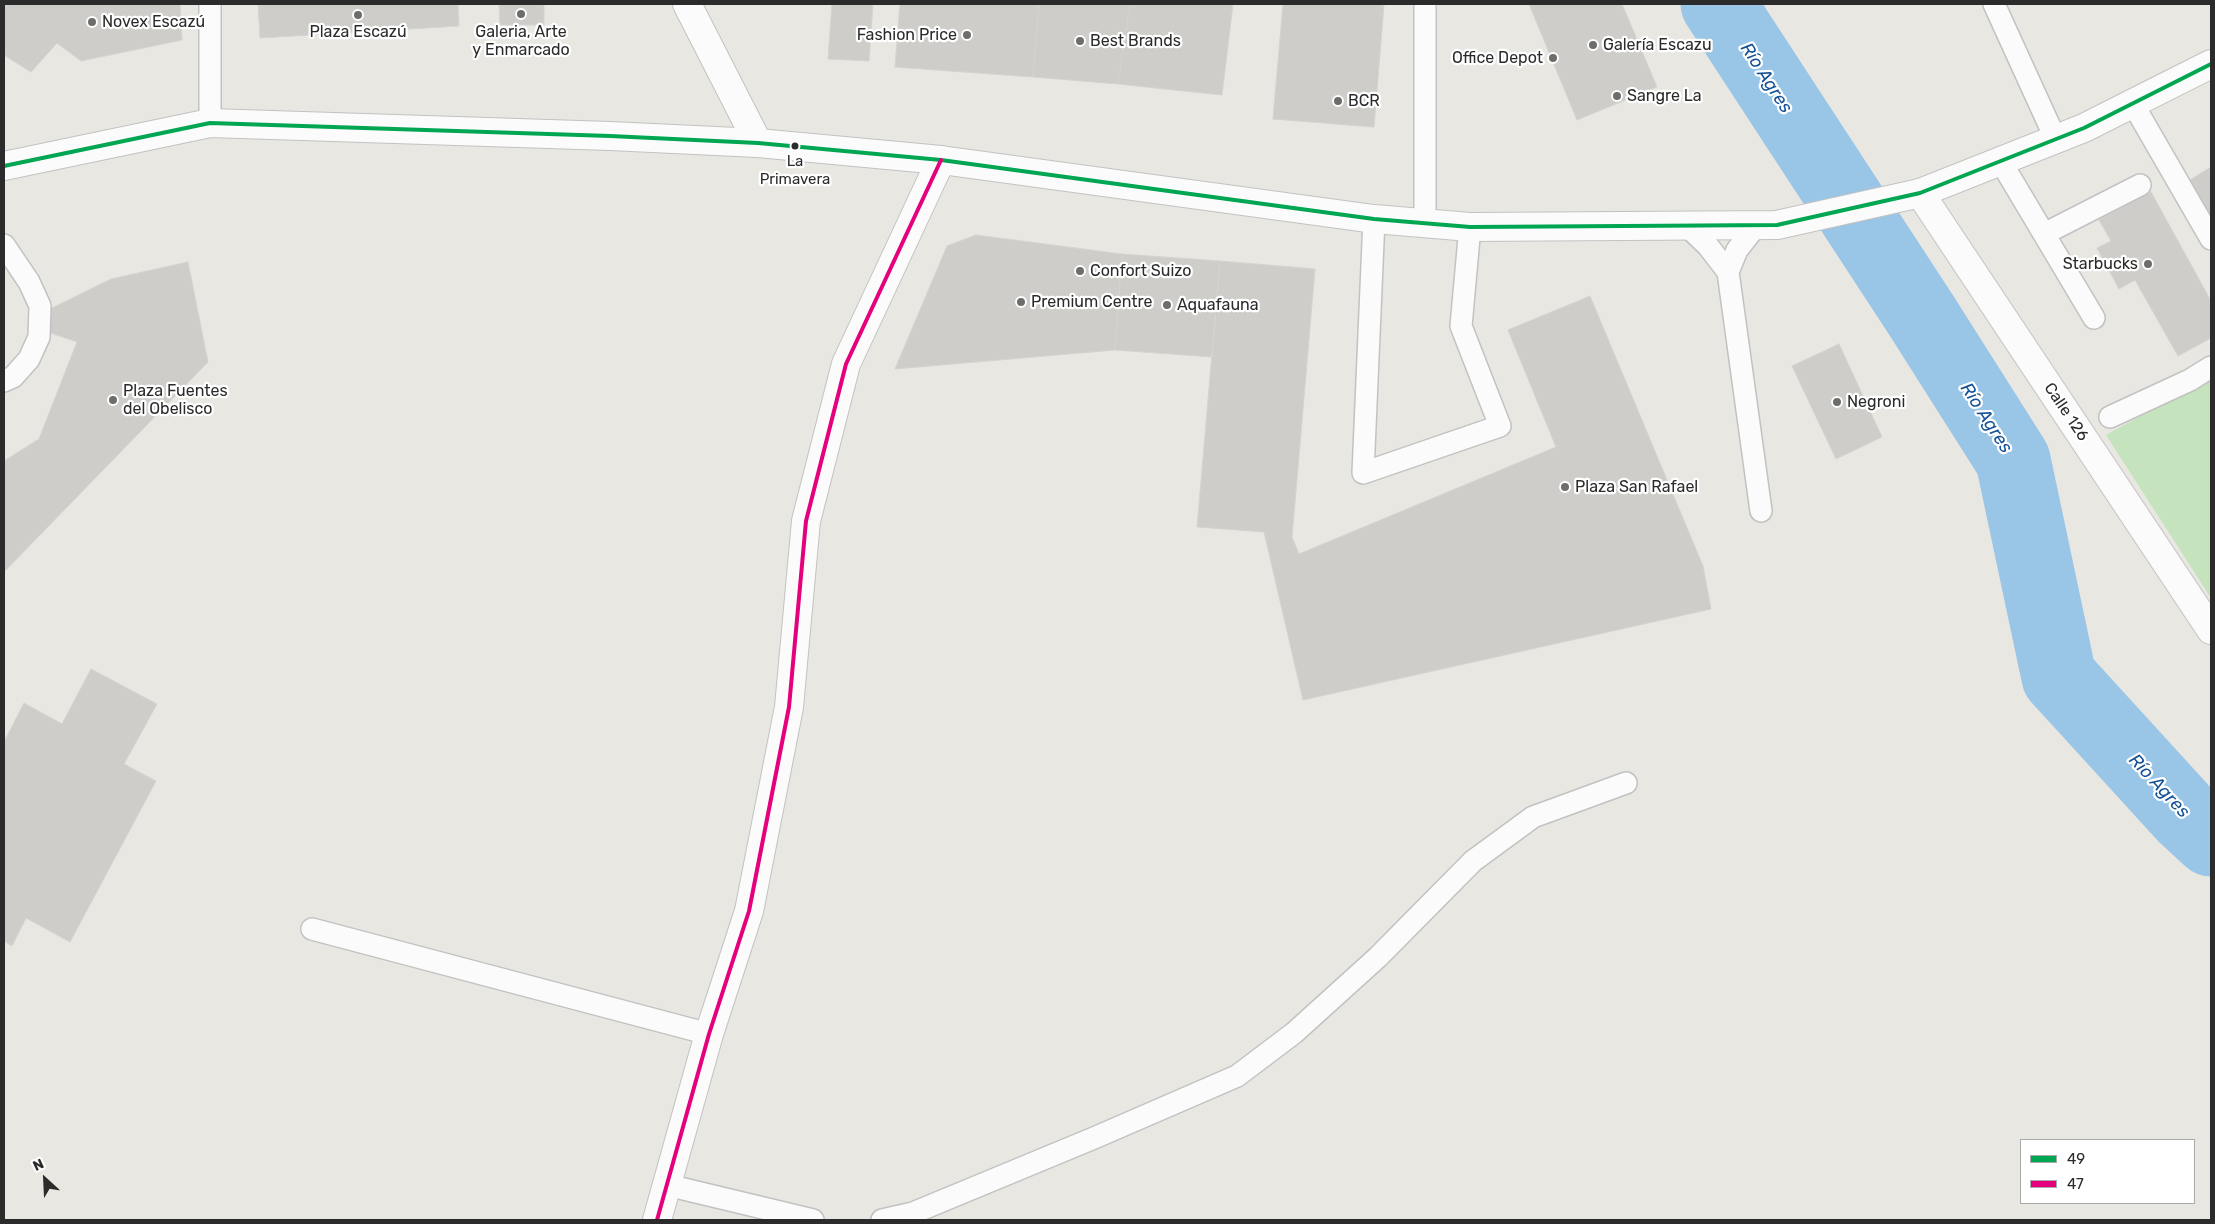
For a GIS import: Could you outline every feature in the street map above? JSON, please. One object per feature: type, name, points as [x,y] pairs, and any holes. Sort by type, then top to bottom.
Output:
[{"type":"main road","points":[[687,4],[758,143]]},
{"type":"main road","points":[[4,166],[210,124],[758,143],[941,160],[1374,219],[1470,227],[1766,226],[1920,193],[2056,140],[2133,104],[2211,64]]},
{"type":"main road","points":[[657,1220],[709,1034],[749,911],[789,707],[806,521],[846,364],[941,160]]},
{"type":"main road","name":"Calle 126","points":[[1920,193],[2211,630]]},
{"type":"lane","points":[[210,4],[210,124]]},
{"type":"lane","points":[[1425,4],[1425,224]]},
{"type":"lane","points":[[1994,4],[2056,140]]},
{"type":"lane","points":[[2133,104],[2211,239]]},
{"type":"lane","points":[[2001,162],[2094,318]]},
{"type":"lane","points":[[2044,234],[2140,185]]},
{"type":"lane","points":[[1374,219],[1363,473],[1500,426],[1461,326],[1470,227]]},
{"type":"lane","points":[[1687,226],[1708,246],[1728,272],[1761,511]]},
{"type":"lane","points":[[1728,272],[1738,250],[1766,226]]},
{"type":"lane","points":[[4,245],[29,282],[40,306],[39,337],[29,359],[13,377],[4,381]]},
{"type":"lane","points":[[2110,417],[2190,380],[2211,368]]},
{"type":"lane","points":[[882,1220],[922,1209],[1237,1076],[1294,1033],[1378,957],[1473,861],[1534,817],[1626,783]]},
{"type":"lane","points":[[312,929],[709,1034]]},
{"type":"lane","points":[[667,1185],[813,1220]]},
{"type":"green space","points":[[2211,377],[2211,598],[2106,435]]},
{"type":"building","name":"Novex Escazú","points":[[4,4],[180,4],[182,40],[81,61],[57,43],[31,72],[4,55]]},
{"type":"building","name":"Plaza Escazú","points":[[258,4],[458,4],[459,26],[260,38]]},
{"type":"building","name":"Galeria, Arte y Enmarcado","points":[[499,4],[544,4],[544,25],[500,25]]},
{"type":"building","points":[[832,4],[873,4],[869,61],[828,59]]},
{"type":"building","name":"Fashion Price","points":[[900,4],[1039,4],[1033,77],[895,67]]},
{"type":"building","name":"Best Brands","points":[[1039,4],[1130,4],[1118,84],[1033,77]]},
{"type":"building","points":[[1130,4],[1233,4],[1222,95],[1118,84]]},
{"type":"building","points":[[1283,4],[1384,4],[1374,127],[1273,119]]},
{"type":"building","name":"Galería Escazu","points":[[1529,4],[1622,4],[1657,87],[1577,120]]},
{"type":"building","points":[[2211,167],[2211,229],[2185,183]]},
{"type":"building","name":"Starbucks","points":[[2151,192],[2211,301],[2211,338],[2178,356],[2135,280],[2119,289],[2097,248],[2111,241],[2099,220]]},
{"type":"building","name":"Premium Centre","points":[[976,235],[1122,254],[1115,350],[895,369],[947,246]]},
{"type":"building","name":"Aquafauna","points":[[1122,254],[1220,261],[1212,357],[1115,350]]},
{"type":"building","name":"Plaza San Rafael","points":[[1220,261],[1315,269],[1292,537],[1299,554],[1556,447],[1508,330],[1590,296],[1703,566],[1711,609],[1303,700],[1264,532],[1197,527]]},
{"type":"building","name":"Plaza Fuentes del Obelisco","points":[[188,262],[208,362],[4,572],[4,461],[39,439],[77,342],[48,332],[48,310],[111,279]]},
{"type":"building","name":"Negroni","points":[[1839,344],[1882,437],[1836,459],[1792,366]]},
{"type":"building","points":[[91,669],[157,704],[124,764],[156,781],[70,942],[26,918],[12,946],[4,941],[4,742],[24,703],[62,724]]},
{"type":"waterway","name":"Río Agres","points":[[1718,4],[1923,318],[2013,460],[2059,677],[2186,816],[2211,839]]},
{"type":"transit line","name":"49","points":[[4,166],[210,123],[610,136],[758,143],[941,160],[1374,219],[1470,227],[1777,225],[1920,193],[2084,128],[2211,64]]},
{"type":"transit line","name":"47","points":[[657,1220],[709,1034],[749,911],[789,707],[806,521],[846,364],[941,160]]},
{"type":"place","name":"Galeria, Arte y Enmarcado","points":[[521,14]]},
{"type":"place","name":"Plaza Escazú","points":[[358,15]]},
{"type":"place","name":"Novex Escazú","points":[[92,22]]},
{"type":"place","name":"Fashion Price","points":[[967,35]]},
{"type":"place","name":"Best Brands","points":[[1080,41]]},
{"type":"place","name":"Galería Escazu","points":[[1593,45]]},
{"type":"place","name":"Office Depot","points":[[1553,58]]},
{"type":"place","name":"Sangre La","points":[[1617,96]]},
{"type":"place","name":"BCR","points":[[1338,101]]},
{"type":"place","name":"La Primavera","points":[[795,146]]},
{"type":"place","name":"Starbucks","points":[[2148,264]]},
{"type":"place","name":"Confort Suizo","points":[[1080,271]]},
{"type":"place","name":"Premium Centre","points":[[1021,302]]},
{"type":"place","name":"Aquafauna","points":[[1167,305]]},
{"type":"place","name":"Plaza Fuentes del Obelisco","points":[[113,400]]},
{"type":"place","name":"Negroni","points":[[1837,402]]},
{"type":"place","name":"Plaza San Rafael","points":[[1565,487]]}]
